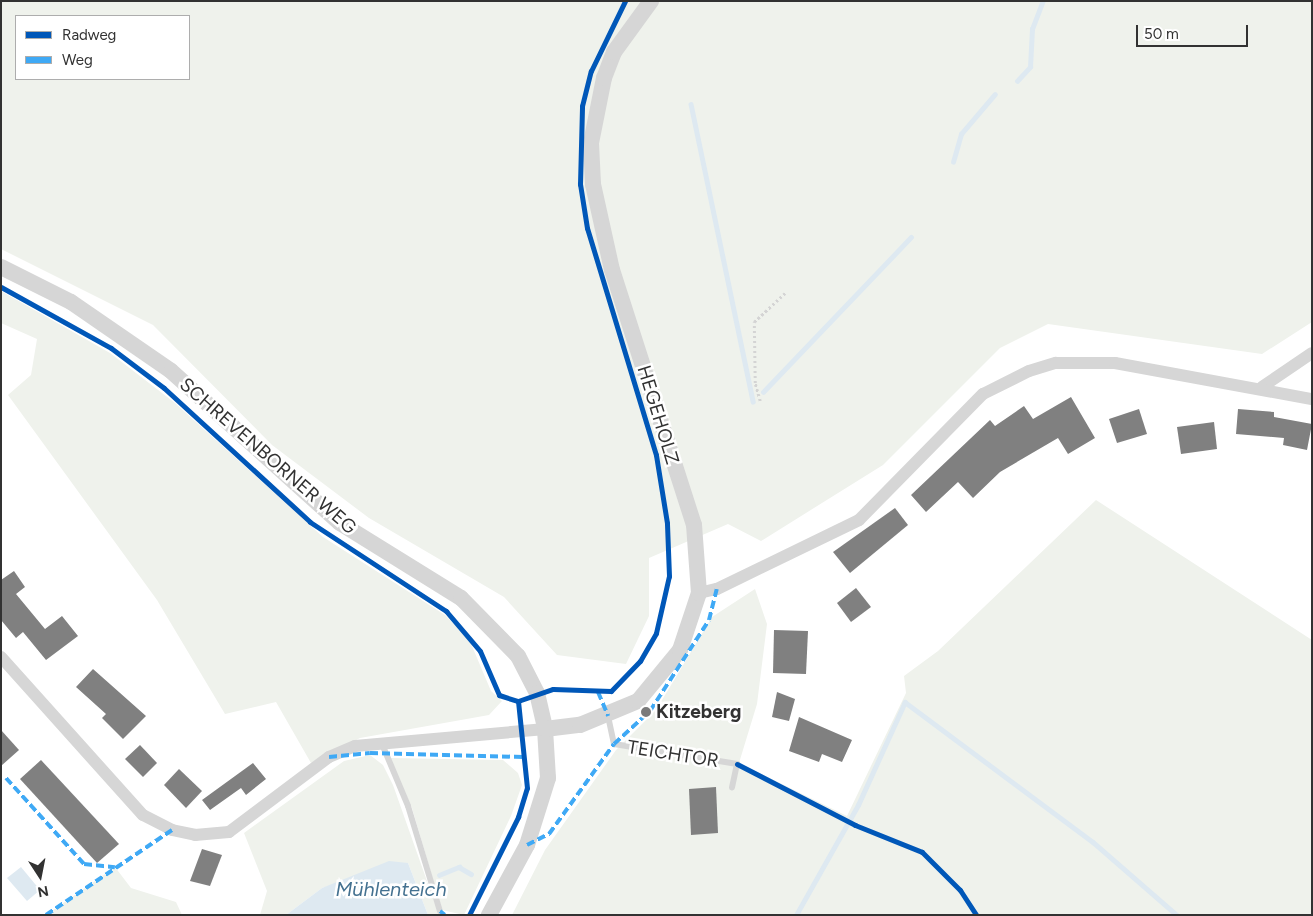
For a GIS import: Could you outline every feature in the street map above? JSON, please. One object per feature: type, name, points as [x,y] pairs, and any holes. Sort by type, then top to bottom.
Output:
[{"type":"street","name":"HEGEHOLZ","points":[[545,729],[608,716],[638,702],[680,650],[699,593],[694,525],[612,270],[593,184],[591,143],[604,78],[614,52],[651,1]]},
{"type":"street","name":"SCHREVENBORNER WEG","points":[[1,267],[122,334],[178,376],[340,523],[461,598],[518,656],[537,692],[545,729]]},
{"type":"street","points":[[1262,387],[1312,353]]},
{"type":"street","points":[[699,593],[717,589],[859,520],[982,394],[1030,371],[1056,363],[1115,363],[1262,387],[1312,399]]},
{"type":"street","points":[[1,657],[143,815],[172,830],[195,835],[229,832],[329,757],[382,742],[545,729],[548,778],[542,809],[489,915]]},
{"type":"lane","name":"TEICHTOR","points":[[608,716],[614,744],[738,764],[732,787]]},
{"type":"lane","points":[[382,742],[408,806],[440,911]]},
{"type":"path","points":[[760,401],[755,383],[754,322],[786,292]]},
{"type":"shaded area","points":[[1,1],[1312,1],[1312,322],[1262,354],[1048,324],[1000,348],[883,465],[761,541],[728,524],[649,558],[649,616],[626,664],[557,655],[504,597],[369,518],[272,445],[153,325],[1,249]]},
{"type":"shaded area","points":[[1,291],[110,353],[175,403],[323,537],[445,615],[469,639],[491,691],[502,701],[489,715],[360,738],[311,763],[276,702],[225,714],[157,600],[8,395],[31,375],[37,339],[1,323]]},
{"type":"shaded area","points":[[1096,500],[1312,640],[1312,915],[512,915],[545,850],[616,750],[656,710],[712,617],[755,589],[767,624],[757,704],[739,763],[847,816],[906,693],[904,676],[938,651]]},
{"type":"shaded area","points":[[370,755],[383,765],[393,785],[439,915],[428,915],[408,863],[322,888],[286,915],[260,915],[267,891],[244,833],[344,761]]},
{"type":"shaded area","points":[[390,758],[503,760],[518,773],[522,785],[511,816],[464,915],[442,910],[412,808]]},
{"type":"shaded area","points":[[115,867],[131,888],[176,902],[182,915],[46,915]]},
{"type":"water","name":"Mühlenteich","points":[[389,861],[408,863],[428,915],[286,915],[322,888]]},
{"type":"water","points":[[21,867],[40,890],[27,901],[7,878]]},
{"type":"building","points":[[1071,397],[1095,438],[1068,454],[1058,438],[1000,472],[973,498],[958,482],[926,512],[911,495],[990,420],[995,426],[1024,406],[1033,419]]},
{"type":"building","points":[[1139,409],[1147,434],[1117,443],[1109,419]]},
{"type":"building","points":[[1238,409],[1274,412],[1274,417],[1312,424],[1307,450],[1283,445],[1284,438],[1236,434]]},
{"type":"building","points":[[1214,422],[1217,449],[1181,454],[1177,427]]},
{"type":"building","points":[[895,508],[908,525],[850,573],[833,552]]},
{"type":"building","points":[[14,571],[25,587],[16,594],[45,629],[62,616],[78,636],[46,660],[23,632],[16,638],[1,620],[1,580]]},
{"type":"building","points":[[856,588],[871,607],[851,622],[837,603]]},
{"type":"building","points":[[774,630],[808,631],[806,674],[773,673]]},
{"type":"building","points":[[93,669],[146,716],[123,739],[102,718],[106,714],[76,687]]},
{"type":"building","points":[[777,692],[795,699],[789,721],[772,717]]},
{"type":"building","points":[[799,717],[852,740],[842,762],[822,754],[819,762],[789,751]]},
{"type":"building","points":[[1,730],[19,750],[1,766]]},
{"type":"building","points":[[140,745],[157,763],[143,777],[125,759]]},
{"type":"building","points":[[41,760],[119,844],[97,863],[20,779]]},
{"type":"building","points":[[253,763],[266,779],[246,795],[241,788],[210,810],[202,800]]},
{"type":"building","points":[[179,769],[202,791],[186,808],[164,785]]},
{"type":"building","points":[[716,787],[718,833],[691,835],[689,789]]},
{"type":"building","points":[[202,849],[222,855],[210,886],[190,881]]},
{"type":"waterway","points":[[1017,81],[1030,67],[1032,29],[1043,1]]},
{"type":"waterway","points":[[953,162],[961,134],[995,94]]},
{"type":"waterway","points":[[691,104],[753,402]]},
{"type":"waterway","points":[[763,392],[911,237]]},
{"type":"waterway","points":[[796,915],[858,805],[905,702],[1093,842],[1177,915]]},
{"type":"waterway","points":[[439,875],[459,867],[471,874]]},
{"type":"marked path","points":[[527,845],[549,834],[614,744],[650,711],[709,620],[717,589]]},
{"type":"marked path","points":[[598,692],[608,716]]},
{"type":"marked path","points":[[329,757],[370,753],[523,757]]},
{"type":"marked path","points":[[6,778],[84,864],[115,867]]},
{"type":"marked path","points":[[46,915],[172,830]]},
{"type":"marked path","points":[[440,911],[445,915]]},
{"type":"cycle path","points":[[1,287],[111,348],[164,388],[310,522],[446,611],[480,651],[499,695],[518,701],[553,689],[611,691],[640,661],[656,633],[669,576],[667,523],[656,455],[587,228],[580,184],[582,106],[591,71],[625,1]]},
{"type":"cycle path","points":[[469,915],[518,817],[527,788],[518,701]]},
{"type":"cycle path","points":[[737,764],[855,825],[922,852],[960,890],[976,915]]},
{"type":"place","name":"Kitzeberg","points":[[646,712]]}]
